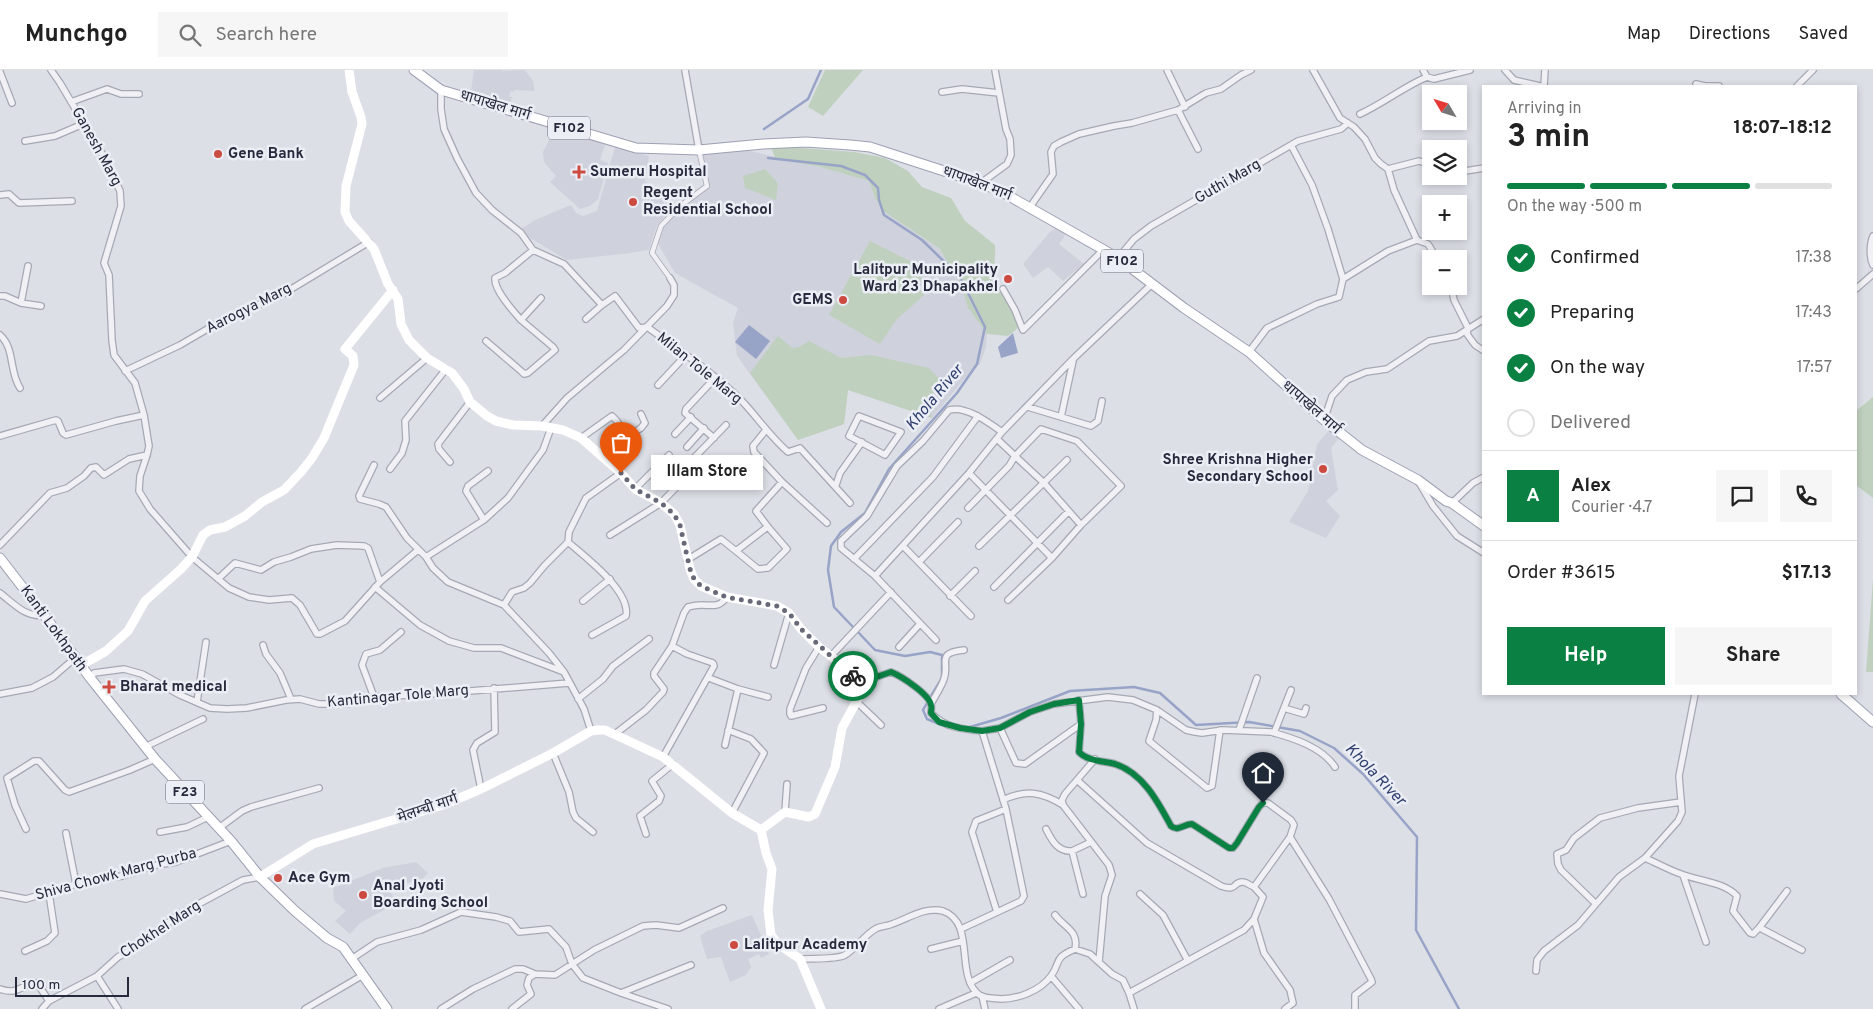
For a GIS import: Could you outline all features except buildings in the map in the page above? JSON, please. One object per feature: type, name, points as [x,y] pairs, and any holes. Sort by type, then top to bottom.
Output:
[{"type":"main road","points":[[349,70],[352,92],[362,117],[362,124],[346,186],[345,212],[349,221],[374,249],[388,284],[398,299],[403,332],[415,347],[427,358],[452,373],[470,402],[496,421],[513,425],[563,430],[581,438],[621,473],[635,489],[661,503],[674,514],[680,525],[687,560],[694,579],[701,586],[726,597],[777,606],[789,613],[801,629],[819,647],[841,664],[859,683],[862,689],[842,728],[835,767],[815,814],[809,817],[785,812],[761,830]]},
{"type":"main road","name":"धापाखेल मार्ग","points":[[414,70],[441,90],[636,148],[700,150],[806,142],[870,148],[981,183],[1030,207],[1118,258],[1184,308],[1249,352],[1324,420],[1362,450],[1418,480],[1482,525]]},
{"type":"main road","points":[[78,662],[106,651],[128,631],[136,620],[145,601],[182,570],[192,557],[204,535],[210,530],[225,527],[245,516],[262,502],[284,490],[312,458],[324,438],[354,365],[353,356],[345,349],[393,290]]},
{"type":"main road","name":"Kanti Lokhpath","points":[[0,558],[91,679],[155,759],[231,841],[260,878],[295,911],[328,938],[344,947],[387,1009]]},
{"type":"main road","points":[[1842,695],[1873,722]]},
{"type":"main road","points":[[592,731],[605,730],[663,757],[732,813],[761,830],[772,869],[768,910],[772,935],[778,944],[800,959],[821,1009]]},
{"type":"main road","name":"मेलम्ची मार्ग","points":[[260,878],[313,844],[443,805],[553,754],[592,731]]},
{"type":"street","name":"Ganesh Marg","points":[[51,70],[82,124],[104,157],[120,191],[117,223],[104,259],[109,275],[112,348],[114,355],[138,390],[149,446],[148,455],[140,476],[140,491],[150,509],[192,557]]},
{"type":"street","points":[[586,319],[615,296],[639,328],[647,327],[667,306],[674,295],[674,284],[652,253],[661,226],[679,207],[707,186],[685,70]]},
{"type":"street","points":[[981,183],[1007,164],[1012,156],[996,70]]},
{"type":"street","points":[[1167,70],[1185,107]]},
{"type":"street","points":[[1030,207],[1053,174],[1051,152],[1054,146],[1079,134],[1132,123],[1178,110],[1206,93],[1221,89],[1251,70]]},
{"type":"street","points":[[1313,70],[1340,118],[1354,127],[1365,139],[1375,158],[1388,169],[1394,190],[1417,240]]},
{"type":"street","points":[[1423,70],[1427,77],[1434,80],[1470,70]]},
{"type":"street","points":[[1505,70],[1514,80],[1536,85]]},
{"type":"street","points":[[1544,85],[1545,70]]},
{"type":"street","points":[[1798,85],[1813,70]]},
{"type":"street","points":[[0,72],[12,103]]},
{"type":"street","points":[[1360,114],[1380,105],[1399,90],[1427,77]]},
{"type":"street","points":[[1696,84],[1708,85]]},
{"type":"street","points":[[71,102],[106,89],[121,94],[140,94]]},
{"type":"street","points":[[441,90],[444,129],[476,193],[492,210],[521,233],[533,250],[564,264],[602,305]]},
{"type":"street","points":[[942,92],[962,90],[999,93]]},
{"type":"street","points":[[1178,110],[1198,149]]},
{"type":"street","name":"Guthi Marg","points":[[1118,258],[1134,239],[1151,226],[1291,145],[1314,135],[1342,129],[1348,123]]},
{"type":"street","points":[[25,141],[55,136],[82,124]]},
{"type":"street","points":[[1249,352],[1267,328],[1317,304],[1339,297],[1343,279],[1312,185],[1291,145]]},
{"type":"street","points":[[1388,169],[1419,161],[1422,162]]},
{"type":"street","points":[[1467,171],[1482,168]]},
{"type":"street","points":[[0,195],[9,194],[19,202],[72,201]]},
{"type":"street","points":[[1873,236],[1871,262],[1873,265]]},
{"type":"street","points":[[1343,279],[1388,251],[1417,240],[1428,244],[1432,250]]},
{"type":"street","name":"Aarogya Marg","points":[[125,371],[180,345],[221,321],[284,294],[369,242]]},
{"type":"street","points":[[1003,289],[1015,310],[1023,330],[1104,249]]},
{"type":"street","points":[[486,341],[524,374],[528,373],[555,350],[521,320],[506,303],[495,282],[495,278],[505,273],[533,250]]},
{"type":"street","points":[[21,303],[28,266]]},
{"type":"street","points":[[1857,288],[1873,274]]},
{"type":"street","points":[[875,576],[969,473],[1002,432],[1073,359],[1153,283]]},
{"type":"street","points":[[1453,295],[1468,328],[1467,334],[1470,340],[1482,349]]},
{"type":"street","points":[[0,296],[21,303],[41,306]]},
{"type":"street","points":[[521,320],[541,298]]},
{"type":"street","points":[[1324,420],[1332,396],[1347,380],[1366,372],[1387,369],[1429,341],[1457,336],[1482,320]]},
{"type":"street","name":"Milan Tole Marg","points":[[547,427],[567,398],[624,350],[647,327],[686,355],[738,397],[766,430],[790,452],[800,448],[836,485]]},
{"type":"street","points":[[0,335],[6,344],[13,363],[15,379],[20,388]]},
{"type":"street","points":[[658,385],[686,355]]},
{"type":"street","points":[[380,398],[427,358]]},
{"type":"street","points":[[1061,417],[1073,359]]},
{"type":"street","points":[[390,468],[402,453],[406,440],[405,422],[446,368]]},
{"type":"street","points":[[714,438],[686,413],[686,409],[715,378]]},
{"type":"street","points":[[1028,407],[1091,426],[1098,421],[1102,401]]},
{"type":"street","points":[[450,462],[438,449],[438,444],[470,402]]},
{"type":"street","points":[[936,640],[919,625],[875,576],[841,548],[841,541],[867,516],[897,466],[923,441],[949,410],[955,408],[978,416],[1002,432]]},
{"type":"street","points":[[581,438],[612,416],[617,420],[625,438],[641,428],[645,423],[641,414]]},
{"type":"street","points":[[0,436],[56,420],[66,435],[144,415]]},
{"type":"street","points":[[858,416],[901,432],[885,455],[862,442],[849,436],[858,416]]},
{"type":"street","points":[[854,559],[933,477],[978,416]]},
{"type":"street","points":[[675,434],[691,417]]},
{"type":"street","points":[[690,461],[726,425]]},
{"type":"street","points":[[426,557],[484,520],[508,498],[543,450],[547,427]]},
{"type":"street","points":[[687,447],[704,428]]},
{"type":"street","points":[[968,508],[1009,466],[1015,456],[1039,430],[1045,429],[1077,441],[1121,486],[1080,525],[1052,558],[1008,600]]},
{"type":"street","points":[[766,430],[752,446],[752,449],[782,482],[827,523]]},
{"type":"street","points":[[997,439],[1044,482],[1080,525]]},
{"type":"street","points":[[850,503],[836,485],[840,473],[862,442]]},
{"type":"street","points":[[0,545],[50,493],[67,488],[84,476],[91,468],[96,467],[104,475],[129,459],[148,455]]},
{"type":"street","points":[[635,489],[669,455]]},
{"type":"street","points":[[979,546],[1067,460]]},
{"type":"street","points":[[374,464],[359,496],[360,499],[386,507],[418,550],[448,582],[504,605],[549,653],[564,672],[584,709],[592,731]]},
{"type":"street","points":[[610,535],[661,503],[689,474],[698,480],[706,481],[731,466]]},
{"type":"street","points":[[484,520],[466,491],[468,486],[488,471]]},
{"type":"street","points":[[504,605],[512,592],[524,588],[530,583],[544,565],[568,542],[569,532],[586,498],[621,473]]},
{"type":"street","points":[[969,473],[1052,558]]},
{"type":"street","points":[[1452,503],[1468,487],[1482,478]]},
{"type":"street","points":[[1418,480],[1433,506],[1457,536],[1482,553]]},
{"type":"street","points":[[687,560],[720,539],[758,569],[768,568],[787,549],[756,511],[782,482]]},
{"type":"street","points":[[994,587],[1068,512]]},
{"type":"street","points":[[919,562],[958,522]]},
{"type":"street","points":[[736,551],[768,527]]},
{"type":"street","points":[[568,542],[610,579],[626,604],[626,616],[592,635]]},
{"type":"street","points":[[218,578],[235,563],[261,570],[274,562],[311,549],[337,545],[356,545],[368,548],[380,582]]},
{"type":"street","points":[[903,546],[971,616]]},
{"type":"street","points":[[192,557],[229,588],[249,597],[269,600],[292,598],[300,605],[317,634],[320,634],[345,621],[380,582],[418,550]]},
{"type":"street","points":[[950,596],[975,571]]},
{"type":"street","points":[[583,601],[610,579]]},
{"type":"street","points":[[376,587],[420,625],[449,641],[474,648],[501,648],[564,672]]},
{"type":"street","points":[[831,656],[890,592]]},
{"type":"street","points":[[0,593],[27,614],[34,616],[44,615]]},
{"type":"street","points":[[615,734],[646,710],[663,692],[664,689],[654,676],[654,673],[672,646],[688,607],[701,605],[715,606],[723,603],[726,597]]},
{"type":"street","points":[[774,665],[789,613]]},
{"type":"street","points":[[899,646],[919,625]]},
{"type":"street","points":[[374,697],[362,665],[363,661],[366,654],[380,650],[401,632]]},
{"type":"street","points":[[578,700],[603,679],[613,666],[649,639]]},
{"type":"street","points":[[197,702],[206,642]]},
{"type":"street","points":[[263,645],[266,654],[280,672],[291,699]]},
{"type":"street","points":[[663,757],[709,678],[714,666],[672,646]]},
{"type":"street","points":[[819,647],[804,673],[790,714],[791,716],[823,708]]},
{"type":"street","points":[[964,650],[950,651],[947,654],[944,663],[945,678],[932,704],[931,713],[939,722],[960,728],[982,731],[1000,728],[1030,712],[1054,704],[1108,696],[1133,700],[1157,710],[1186,730],[1202,733],[1220,730],[1274,732],[1303,743],[1324,754],[1335,767]]},
{"type":"street","points":[[0,694],[32,688],[78,662]]},
{"type":"street","name":"Kantinagar Tole Marg","points":[[91,679],[94,673],[124,669],[142,674],[180,695],[210,708],[247,708],[291,699],[300,699],[319,704],[347,704],[374,697],[569,683]]},
{"type":"street","points":[[859,683],[891,672],[907,681],[928,698],[932,704]]},
{"type":"street","points":[[709,678],[738,689],[768,696]]},
{"type":"street","points":[[1239,730],[1257,678]]},
{"type":"street","points":[[481,789],[473,750],[477,743],[495,732],[494,688]]},
{"type":"street","points":[[725,744],[738,689]]},
{"type":"street","points":[[1274,732],[1290,690]]},
{"type":"street","points":[[1536,971],[1537,960],[1544,951],[1578,926],[1595,903],[1619,877],[1645,858],[1678,821],[1682,812],[1679,776],[1695,695]]},
{"type":"street","points":[[1079,700],[1081,724],[1079,752],[1084,757],[1118,765],[1135,775],[1158,800],[1171,826],[1174,828],[1179,829],[1192,824],[1229,848],[1233,848],[1263,803],[1268,803],[1291,820],[1294,825],[1290,837],[1254,887]]},
{"type":"street","points":[[857,702],[881,725]]},
{"type":"street","points":[[1284,708],[1304,714],[1306,708]]},
{"type":"street","points":[[1157,710],[1156,720],[1149,741],[1207,788],[1212,786],[1220,730]]},
{"type":"street","points":[[147,748],[149,745],[203,719]]},
{"type":"street","points":[[1000,728],[1016,762],[1025,764],[1081,724]]},
{"type":"street","points":[[728,730],[751,739],[764,753],[732,813]]},
{"type":"street","points":[[961,929],[1021,901],[1024,896],[1006,809],[982,731]]},
{"type":"street","points":[[553,754],[569,792],[576,818],[593,832]]},
{"type":"street","points":[[26,829],[15,805],[7,778],[34,761],[39,761],[69,792],[155,759]]},
{"type":"street","points":[[1063,805],[1062,800],[1065,794],[1095,759]]},
{"type":"street","points":[[646,834],[640,816],[659,801],[661,796],[652,780],[673,764]]},
{"type":"street","points":[[1077,780],[1147,843],[1221,886],[1228,889],[1239,882],[1243,882],[1254,887],[1262,897],[1254,919],[1244,930],[1129,992]]},
{"type":"street","points":[[785,812],[787,784]]},
{"type":"street","points":[[219,828],[242,811],[251,807],[319,788]]},
{"type":"street","points":[[1003,800],[1015,794],[1041,794],[1050,797],[1063,805],[1109,865],[1112,875],[1106,896],[1099,962]]},
{"type":"street","points":[[1595,903],[1561,870],[1557,854],[1566,850],[1574,838],[1600,818],[1638,808],[1681,802]]},
{"type":"street","points":[[997,912],[972,832],[976,821],[1006,809]]},
{"type":"street","points":[[160,832],[187,827],[208,817]]},
{"type":"street","points":[[1046,829],[1054,843],[1066,851],[1072,851],[1091,842]]},
{"type":"street","points":[[66,833],[76,884]]},
{"type":"street","points":[[1290,837],[1329,898],[1371,979],[1370,985],[1354,995],[1355,1009]]},
{"type":"street","name":"Shiva Chowk Marg Purba","points":[[0,894],[26,899],[76,884],[122,876],[157,865],[176,862],[231,841]]},
{"type":"street","points":[[1072,851],[1083,894]]},
{"type":"street","points":[[1645,858],[1683,875],[1715,884],[1734,893],[1737,896],[1734,911],[1750,933],[1753,934],[1787,891]]},
{"type":"street","points":[[1683,875],[1706,942]]},
{"type":"street","name":"Chokhel Marg","points":[[42,1009],[49,1001],[97,976],[118,957],[134,948],[180,914],[243,880],[260,878]]},
{"type":"street","points":[[24,951],[47,942],[55,933],[49,893]]},
{"type":"street","points":[[1140,894],[1163,915],[1188,961]]},
{"type":"street","points":[[441,1009],[473,989],[515,969],[523,969],[535,974],[556,975],[594,950],[643,926],[656,925],[679,928],[724,908]]},
{"type":"street","points":[[800,959],[844,956],[877,928],[930,911],[943,911],[953,917],[961,929],[970,984],[979,995],[986,1009]]},
{"type":"street","points":[[352,958],[377,942],[421,930],[461,912],[469,912],[510,921],[520,932],[549,929],[566,947],[572,964],[583,978],[668,1009]]},
{"type":"street","points":[[1055,915],[1061,923],[1074,932],[1076,942],[1074,949]]},
{"type":"street","points":[[1254,919],[1264,953],[1290,990],[1293,1003],[1285,1009]]},
{"type":"street","points":[[1759,928],[1802,950]]},
{"type":"street","points":[[931,948],[963,941]]},
{"type":"street","points":[[939,1009],[979,995],[987,998],[1006,999],[1032,992],[1051,976],[1058,960],[1065,953],[1074,949],[1090,954],[1112,974],[1123,980],[1134,1009]]},
{"type":"street","points":[[970,984],[1010,960]]},
{"type":"street","points":[[621,993],[691,965]]},
{"type":"street","points":[[512,1009],[531,994],[527,985],[529,978],[535,974]]},
{"type":"street","points":[[305,1009],[363,975]]},
{"type":"street","points":[[97,976],[118,1009]]},
{"type":"street","points":[[1051,976],[1079,1009]]},
{"type":"street","points":[[0,989],[9,992],[37,983],[49,1001]]},
{"type":"shaded area","points":[[474,70],[525,70],[533,81],[535,91],[510,91],[509,97],[512,97],[510,103],[498,101],[498,97],[490,97],[471,91]]},
{"type":"shaded area","name":"Sumeru Hospital","points":[[555,128],[606,142],[600,160],[608,163],[598,199],[590,206],[580,209],[550,182],[556,176],[544,162],[543,152]]},
{"type":"shaded area","name":"Regent Residential School","points":[[615,147],[649,156],[645,181],[662,199],[674,207],[657,225],[649,250],[567,260],[530,238],[521,229],[535,220],[571,205],[576,213],[583,216],[597,211]]},
{"type":"shaded area","name":"GEMS","points":[[745,150],[820,167],[869,181],[875,198],[883,211],[939,248],[960,283],[968,308],[987,334],[986,347],[980,364],[970,372],[932,418],[848,390],[844,424],[798,440],[737,356],[733,323],[738,308],[675,273],[658,244],[661,226],[679,207],[707,186],[702,151]]},
{"type":"shaded area","points":[[1055,228],[1066,234],[1059,244],[1084,264],[1063,281],[1048,267],[1033,278],[1023,264]]},
{"type":"shaded area","name":"Shree Krishna Higher Secondary School","points":[[1331,428],[1340,437],[1331,448],[1338,490],[1326,501],[1340,516],[1326,538],[1289,522],[1308,491],[1317,444]]},
{"type":"shaded area","name":"Anal Jyoti Boarding School","points":[[416,862],[428,873],[423,878],[390,888],[395,904],[360,923],[350,934],[335,921],[346,911],[334,901],[333,888],[383,868]]},
{"type":"shaded area","name":"Lalitpur Academy","points":[[752,915],[769,954],[761,958],[759,954],[748,959],[751,967],[746,975],[730,982],[721,957],[707,959],[700,936],[707,931]]},
{"type":"green space","points":[[825,70],[863,70],[823,116],[808,107]]},
{"type":"green space","points":[[771,147],[854,152],[885,158],[908,171],[922,187],[951,198],[965,221],[995,245],[994,269],[996,282],[1003,297],[1017,313],[1018,328],[1008,336],[987,334],[968,308],[960,283],[939,248],[883,211],[875,198],[869,181],[820,167],[775,158]]},
{"type":"green space","points":[[765,169],[778,183],[776,200],[745,188],[743,176]]},
{"type":"green space","points":[[870,241],[924,268],[919,287],[924,295],[896,320],[880,344],[829,315]]},
{"type":"green space","points":[[778,336],[792,348],[799,347],[809,341],[841,358],[871,355],[929,368],[942,382],[928,399],[932,418],[848,390],[844,424],[798,440],[750,373]]},
{"type":"green space","points":[[1873,397],[1873,498],[1857,486],[1857,410]]},
{"type":"green space","points":[[1873,579],[1873,672],[1866,672]]},
{"type":"water","points":[[749,325],[770,341],[756,359],[735,342]]},
{"type":"water","points":[[1013,333],[1018,353],[1001,358],[998,347]]},
{"type":"waterway","name":"Khola River","points":[[764,129],[808,99],[821,70]]},
{"type":"waterway","name":"Khola River","points":[[768,158],[841,166],[865,175],[878,188],[879,200],[884,215],[922,240],[960,277],[985,327],[977,364],[957,393],[889,469],[865,513],[841,532],[831,546],[828,570],[834,607],[853,627]]},
{"type":"waterway","name":"Khola River","points":[[857,631],[875,650],[905,656],[930,652],[942,655],[942,678],[931,696]]},
{"type":"waterway","name":"Khola River","points":[[970,727],[1001,718],[1070,691],[1134,687],[1160,693],[1196,725],[1249,722],[1300,731],[1334,748],[1363,774],[1417,837],[1416,930],[1459,1009]]},
{"type":"waterway","name":"Khola River","points":[[927,703],[923,710],[927,719],[949,728]]},
{"type":"way so far","points":[[621,473],[635,489],[661,503],[674,514],[680,525],[690,569],[694,579],[701,586],[726,597],[777,606],[789,613],[801,629],[819,647],[853,676]]},
{"type":"place","name":"Gene Bank","points":[[218,154]]},
{"type":"place","name":"Sumeru Hospital","points":[[579,172]]},
{"type":"place","name":"Regent Residential School","points":[[633,202]]},
{"type":"place","name":"Lalitpur Municipality Ward 23 Dhapakhel","points":[[1008,279]]},
{"type":"place","name":"GEMS","points":[[843,300]]},
{"type":"place","name":"Shree Krishna Higher Secondary School","points":[[1323,469]]},
{"type":"place","name":"Illam Store","points":[[621,473]]},
{"type":"place","name":"Bharat medical","points":[[109,687]]},
{"type":"place","name":"Ace Gym","points":[[278,878]]},
{"type":"place","name":"Anal Jyoti Boarding School","points":[[363,895]]},
{"type":"place","name":"Lalitpur Academy","points":[[734,945]]},
{"type":"route","points":[[853,676],[859,683],[891,672],[901,676],[928,698],[932,704],[931,713],[939,722],[960,728],[982,731],[1000,728],[1030,712],[1054,704],[1079,700],[1081,724],[1079,752],[1084,757],[1118,765],[1135,775],[1158,800],[1171,826],[1174,828],[1179,829],[1192,824],[1229,848],[1233,848],[1237,843],[1263,803]]}]
